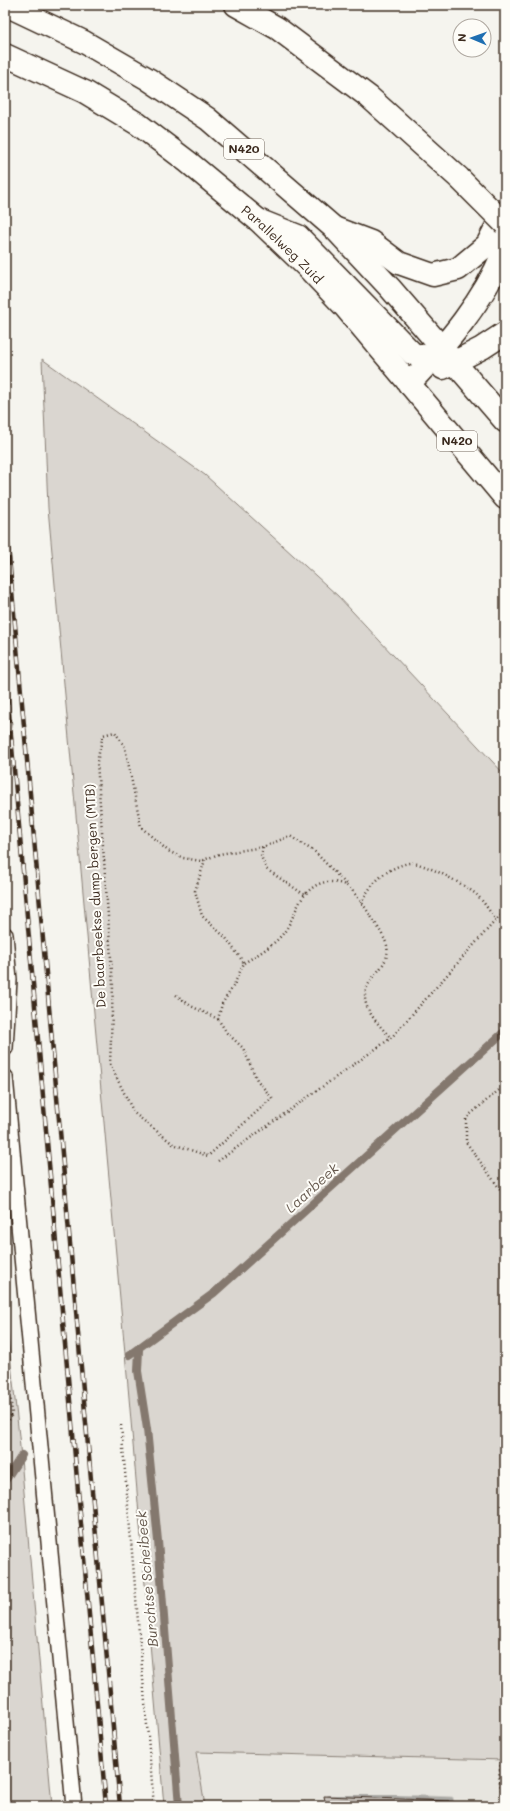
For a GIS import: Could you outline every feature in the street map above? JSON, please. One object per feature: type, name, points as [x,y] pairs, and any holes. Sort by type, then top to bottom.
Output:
[{"type":"highway","name":"N420","points":[[6,5],[84,42],[148,79],[208,119],[334,228],[444,356],[505,421]]},
{"type":"highway","points":[[236,5],[278,28],[369,97],[459,178],[505,224]]},
{"type":"highway","name":"Parallelweg Zuid","points":[[5,55],[86,92],[138,124],[188,162],[258,220],[305,265],[345,308],[505,498]]},
{"type":"highway","points":[[334,228],[371,242],[399,263],[432,275],[458,269],[487,245],[505,210]]},
{"type":"highway","points":[[258,220],[298,236],[413,354],[444,356],[482,348],[505,333]]},
{"type":"highway","points":[[409,384],[444,356],[477,302],[505,248]]},
{"type":"lane","points":[[5,935],[9,980],[5,1048]]},
{"type":"lane","points":[[5,1077],[74,1806]]},
{"type":"path","name":"De baarbeekse dump bergen (MTB)","points":[[176,995],[191,1006],[218,1019],[227,1033],[243,1048],[257,1080],[272,1098],[208,1156],[173,1144],[134,1113],[110,1064],[113,986],[97,762],[103,735],[115,732],[125,747],[141,827],[168,851],[183,858],[201,861],[219,854],[262,847],[290,836],[315,852],[348,886],[379,929],[387,946],[385,963],[366,987],[365,999],[369,1012],[390,1038]]},
{"type":"path","points":[[262,847],[261,856],[266,869],[305,894]]},
{"type":"path","points":[[205,859],[195,891],[202,916],[226,938],[244,963]]},
{"type":"path","points":[[361,903],[368,889],[382,874],[410,863],[443,873],[478,895],[496,920]]},
{"type":"path","points":[[218,1019],[222,1004],[234,985],[244,963],[279,939],[288,926],[296,908],[305,894],[316,885],[332,882],[348,886]]},
{"type":"path","points":[[218,1161],[390,1038],[496,920],[505,912]]},
{"type":"path","points":[[505,1085],[466,1118],[466,1142],[505,1196]]},
{"type":"path","points":[[5,1328],[12,1414],[5,1428]]},
{"type":"path","points":[[121,1425],[154,1806]]},
{"type":"path","points":[[504,1806],[499,1777],[505,1731]]},
{"type":"shaded area","points":[[42,359],[205,475],[338,596],[505,775],[505,1760],[196,1752],[205,1806],[164,1806],[128,1386],[48,508]]},
{"type":"shaded area","points":[[5,1309],[19,1436],[52,1806],[5,1806]]},
{"type":"shaded area","points":[[195,1752],[505,1760],[505,1806],[205,1806]]},
{"type":"building","points":[[324,1796],[449,1801],[450,1806],[326,1806]]},
{"type":"waterway","name":"Laarbeek","points":[[129,1355],[214,1293],[505,1031]]},
{"type":"waterway","name":"Burchtse Scheibeek","points":[[139,1350],[138,1371],[147,1429],[158,1541],[179,1806]]},
{"type":"waterway","name":"Laarbeek","points":[[5,1481],[22,1455]]},
{"type":"railway","points":[[5,512],[120,1806]]},
{"type":"railway","points":[[5,668],[106,1806]]}]
